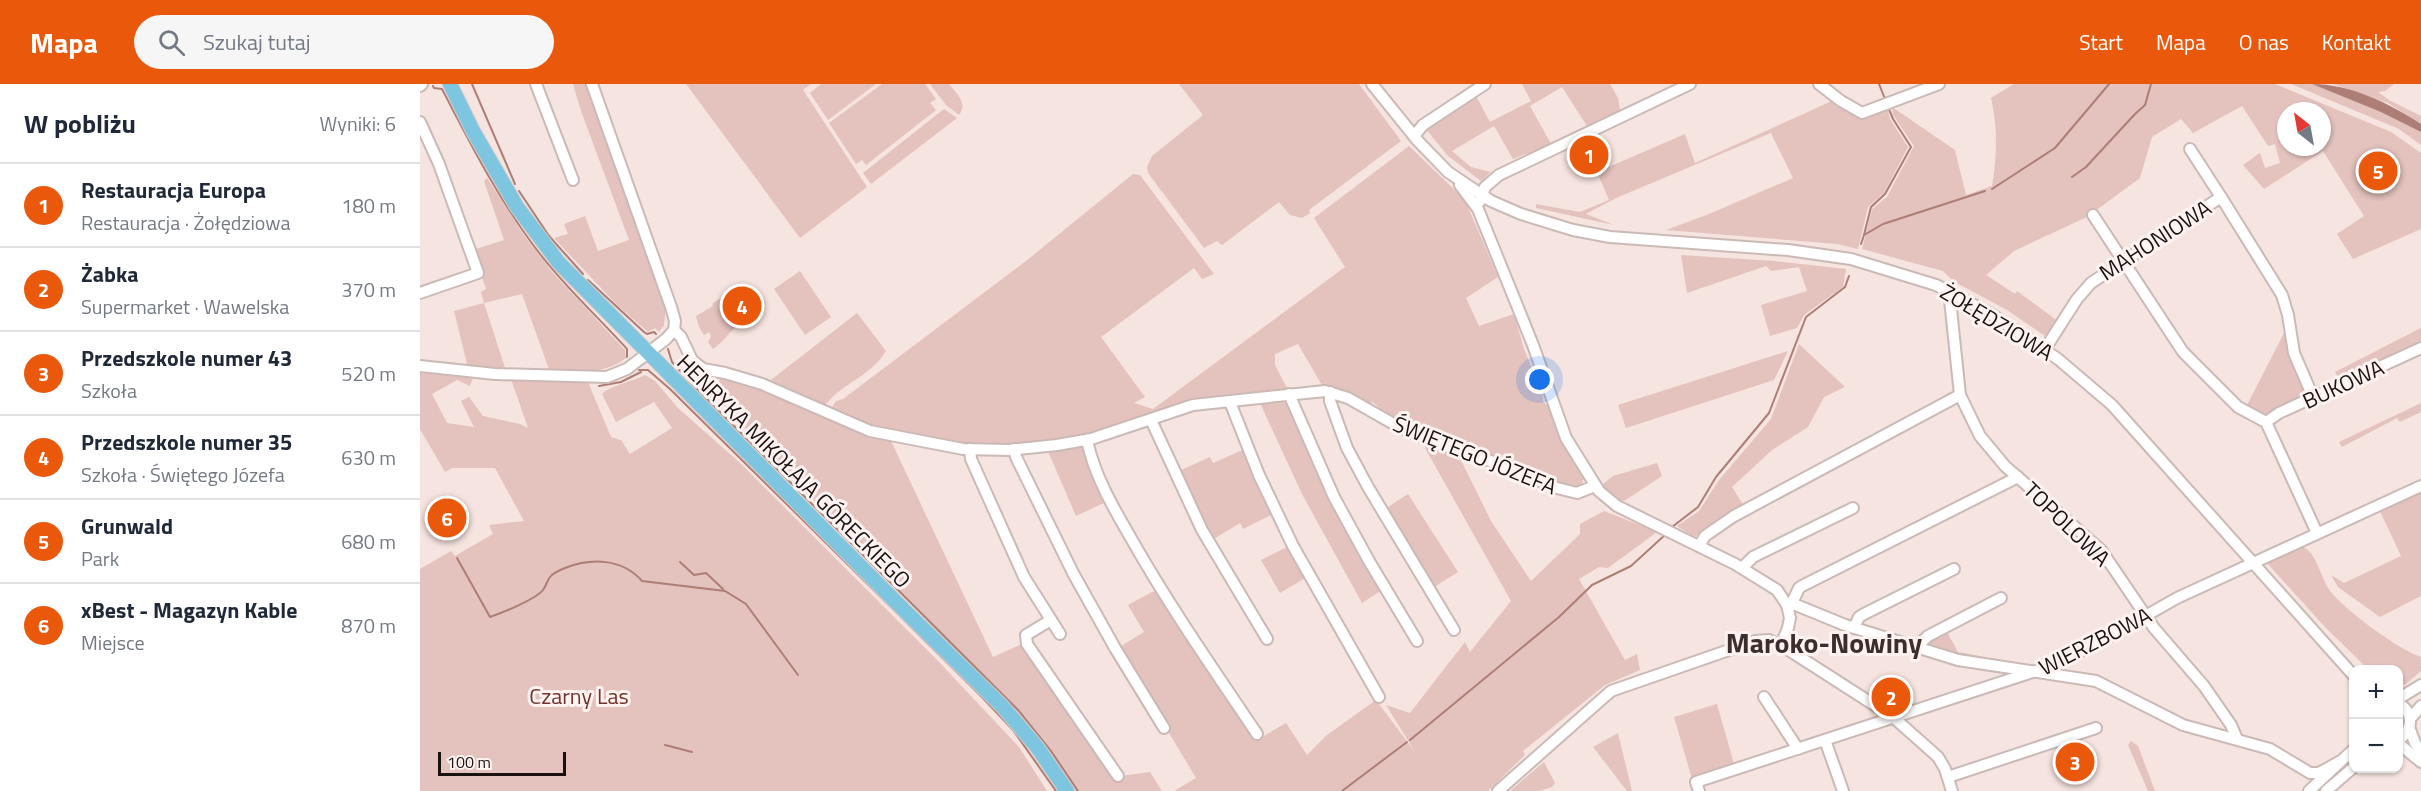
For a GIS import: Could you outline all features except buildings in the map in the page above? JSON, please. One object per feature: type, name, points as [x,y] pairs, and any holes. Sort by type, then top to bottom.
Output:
[{"type":"main road","name":"HENRYKA MIKOŁAJA GÓRECKIEGO","points":[[450,84],[474,133],[525,219],[545,247],[585,291],[1002,706],[1033,742],[1067,791]]},
{"type":"main road","name":"HENRYKA MIKOŁAJA GÓRECKIEGO","points":[[460,84],[499,174]]},
{"type":"street","points":[[536,84],[573,180]]},
{"type":"street","points":[[420,366],[495,374],[596,379],[620,373],[671,335],[675,321],[671,307],[592,84]]},
{"type":"street","points":[[1414,136],[1423,125],[1485,84]]},
{"type":"street","points":[[1478,209],[1485,187],[1499,175],[1690,84]]},
{"type":"street","points":[[1820,84],[1853,109],[1863,113],[1939,84]]},
{"type":"street","points":[[1376,86],[1414,136],[1451,174],[1478,209],[1525,326],[1566,438],[1595,486],[1611,503],[1742,568],[1777,590],[1789,605],[1958,660],[2096,681],[2183,725],[2270,749],[2310,773],[2319,773],[2339,762]]},
{"type":"street","points":[[420,122],[439,164],[478,273],[420,293]]},
{"type":"street","points":[[2190,149],[2221,197]]},
{"type":"street","name":"ŻOŁĘDZIOWA","points":[[1451,174],[1483,196],[1526,216],[1591,234],[1836,256],[1898,272],[1949,290],[2045,349],[2091,385],[2127,420],[2349,674]]},
{"type":"street","name":"MAHONIOWA","points":[[2045,349],[2089,285],[2221,197],[2283,295],[2294,353],[2313,398]]},
{"type":"street","points":[[2093,215],[2183,352],[2232,402],[2243,411],[2266,422],[2317,533]]},
{"type":"street","name":"TOPOLOWA","points":[[1949,290],[1960,395],[1980,436],[2018,477],[2101,550],[2154,628],[2204,686],[2237,739]]},
{"type":"street","name":"ŚWIĘTEGO JÓZEFA","points":[[674,330],[681,338],[690,358],[703,369],[725,372],[762,384],[870,431],[970,449],[1015,449],[1087,440],[1193,405],[1310,391],[1330,392],[1348,398],[1399,427],[1429,440],[1509,467],[1557,488],[1577,493],[1595,486]]},
{"type":"street","name":"BUKOWA","points":[[2266,422],[2279,413],[2421,348]]},
{"type":"street","points":[[1330,392],[1330,401],[1347,448],[1454,630]]},
{"type":"street","points":[[1289,394],[1334,497],[1417,641]]},
{"type":"street","points":[[1699,546],[1705,536],[1734,516],[1960,395]]},
{"type":"street","points":[[1230,402],[1259,475],[1284,527],[1379,697]]},
{"type":"street","points":[[1151,420],[1202,530],[1267,639]]},
{"type":"street","points":[[1087,440],[1095,466],[1117,514],[1149,571],[1257,734]]},
{"type":"street","points":[[970,449],[971,459],[1024,577],[1060,634]]},
{"type":"street","points":[[1015,449],[1016,457],[1073,573],[1164,728]]},
{"type":"street","points":[[1781,645],[1789,622],[1789,605],[1798,588],[2018,477]]},
{"type":"street","name":"WIERZBOWA","points":[[1699,791],[1696,782],[2035,673],[2252,562],[2421,486]]},
{"type":"street","points":[[1742,568],[1753,557],[1853,508]]},
{"type":"street","points":[[1854,628],[1859,617],[1864,614],[1954,569]]},
{"type":"street","points":[[1916,647],[1928,636],[2001,598]]},
{"type":"street","points":[[1051,620],[1026,635],[1027,644],[1118,776]]},
{"type":"street","points":[[1502,790],[1611,691],[1760,640],[1769,640],[1781,645],[1893,717],[1938,757],[1952,791]]},
{"type":"street","points":[[2062,661],[2063,675]]},
{"type":"street","points":[[1996,666],[1997,684]]},
{"type":"street","points":[[2403,698],[2421,686]]},
{"type":"street","points":[[1764,697],[1798,749]]},
{"type":"street","points":[[2403,706],[2421,752]]},
{"type":"street","points":[[2403,734],[2421,706]]},
{"type":"street","points":[[1948,777],[2096,728]]},
{"type":"street","points":[[1825,740],[1843,791]]},
{"type":"street","points":[[2403,746],[2421,762]]},
{"type":"street","points":[[2310,790],[2349,753]]},
{"type":"street","points":[[2326,791],[2349,771]]},
{"type":"street","points":[[2310,773],[2310,790]]},
{"type":"street","points":[[2343,776],[2344,791]]},
{"type":"green space","points":[[573,84],[588,84],[666,305],[664,325],[659,332],[655,328],[648,332],[617,305],[554,238],[568,234],[564,224],[585,216],[598,251],[629,240]]},
{"type":"green space","points":[[686,84],[811,84],[803,90],[867,187],[800,238]]},
{"type":"green space","points":[[821,84],[876,84],[828,120],[810,93]]},
{"type":"green space","points":[[882,84],[925,84],[936,99],[930,103],[936,110],[866,165],[862,160],[856,164],[829,123]]},
{"type":"green space","points":[[930,84],[949,84],[962,103],[959,115],[946,105]]},
{"type":"green space","points":[[1179,84],[1359,84],[1401,141],[1309,210],[1310,213],[1302,218],[1290,215],[1279,202],[1222,245],[1217,241],[1204,248],[1148,173],[1147,167],[1152,156],[1203,115]]},
{"type":"green space","points":[[1522,84],[1610,84],[1618,98],[1620,110],[1587,126],[1562,87],[1530,106],[1551,144],[1513,159],[1494,126],[1452,151],[1471,167],[1491,172],[1481,181],[1448,156],[1425,128],[1475,94],[1490,122],[1531,101]]},
{"type":"green space","points":[[2014,84],[2275,84],[2318,102],[2277,102],[2277,152],[2275,144],[2268,146],[2242,106],[2193,133],[2181,119],[2152,137],[2140,178],[2087,217],[2014,251],[1986,275],[2015,294],[2017,291],[2059,322],[2048,338],[2007,310],[1953,281],[1943,271],[1862,249],[1872,209],[1887,197],[1914,146],[1893,115],[1892,107],[1955,150],[1966,195],[1992,186],[1996,142],[1991,98]]},
{"type":"green space","points":[[2291,84],[2312,84],[2382,112],[2421,132],[2421,145],[2399,129]]},
{"type":"green space","points":[[2333,84],[2394,84],[2385,91],[2378,92],[2421,116],[2421,124],[2388,103]]},
{"type":"green space","points":[[1834,100],[1865,114],[1887,108],[1890,119],[1908,147],[1884,193],[1868,207],[1858,249],[1837,244],[1666,230],[1793,178],[1771,133],[1616,198],[1586,214],[1614,225],[1536,208],[1536,204],[1580,212],[1609,200],[1597,172],[1685,134],[1695,163]]},
{"type":"green space","points":[[2331,107],[2391,132],[2421,153],[2421,229],[2353,259],[2337,234],[2364,216],[2326,156],[2331,156]]},
{"type":"green space","points":[[944,109],[957,118],[871,184],[863,173]]},
{"type":"green space","points":[[1409,146],[1465,200],[1498,277],[1466,298],[1479,326],[1514,314],[1524,349],[1543,396],[1543,402],[1548,406],[1559,438],[1584,478],[1581,486],[1574,489],[1428,435],[1378,411],[1379,407],[1372,402],[1368,406],[1323,387],[1298,344],[1275,354],[1275,365],[1288,390],[1231,398],[1078,438],[1037,445],[964,446],[856,423],[830,410],[836,401],[843,399],[1026,261],[1133,174],[1140,175],[1214,274],[1202,279],[1194,268],[1101,337],[1145,397],[1134,403],[1153,409],[1345,267],[1314,218]]},
{"type":"green space","points":[[2260,153],[2265,168],[2280,163],[2278,156],[2315,156],[2264,189],[2243,165]]},
{"type":"green space","points":[[487,178],[523,234],[553,273],[625,350],[626,358],[599,370],[550,372],[522,294],[484,303],[481,292],[486,289],[473,250],[504,240],[484,181]]},
{"type":"green space","points":[[1681,255],[1774,261],[1846,269],[1843,287],[1804,315],[1797,328],[1770,336],[1761,305],[1807,291],[1799,267],[1771,271],[1766,266],[1687,293]]},
{"type":"green space","points":[[800,271],[831,317],[805,335],[774,289]]},
{"type":"green space","points":[[721,298],[740,324],[713,349],[708,342],[711,336],[709,332],[704,335],[696,316],[713,306],[712,304]]},
{"type":"green space","points":[[484,303],[506,371],[467,364],[454,311]]},
{"type":"green space","points":[[857,313],[886,351],[873,367],[840,390],[825,405],[771,380]]},
{"type":"green space","points":[[2421,328],[2421,344],[2341,380],[2335,372]]},
{"type":"green space","points":[[2284,333],[2305,389],[2304,395],[2285,408],[2266,415],[2246,407]]},
{"type":"green space","points":[[1799,344],[1845,387],[1824,397],[1808,427],[1772,450],[1732,487],[1744,506],[1694,537],[1677,526],[1699,511],[1719,480],[1771,419]]},
{"type":"green space","points":[[1788,351],[1774,380],[1626,428],[1618,405]]},
{"type":"green space","name":"Czarny Las","points":[[420,372],[474,375],[470,386],[457,380],[432,394],[447,423],[474,427],[461,401],[469,397],[483,416],[520,424],[528,428],[511,379],[588,382],[611,437],[621,440],[630,454],[672,428],[654,402],[616,422],[602,394],[645,375],[655,381],[678,408],[739,462],[940,663],[1019,747],[1047,791],[420,791],[420,569],[451,551],[455,556],[493,534],[489,525],[524,521],[495,468],[452,468],[445,472],[420,429]]},
{"type":"green space","points":[[722,377],[812,409],[869,438],[891,441],[993,657],[1024,643],[1121,776],[1150,772],[1162,791],[1072,791],[1012,710],[725,407],[713,390]]},
{"type":"green space","points":[[1287,398],[1383,593],[1379,592],[1362,603],[1302,494],[1260,403]]},
{"type":"green space","points":[[2421,403],[2421,412],[2400,422],[2397,418],[2342,447],[2339,442]]},
{"type":"green space","points":[[1426,442],[1458,454],[1491,521],[1531,581],[1580,534],[1580,524],[1604,511],[1657,532],[1608,568],[1599,567],[1579,579],[1625,660],[1637,654],[1640,670],[1605,685],[1523,751],[1525,755],[1488,791],[1174,791],[1196,778],[1118,648],[1144,632],[1128,605],[1156,590],[1255,741],[1286,723],[1307,755],[1327,735],[1376,700],[1415,752],[1386,705],[1410,713],[1465,642],[1470,652],[1511,601],[1425,448]]},
{"type":"green space","points":[[1083,444],[1108,501],[1076,516],[1047,449]]},
{"type":"green space","points":[[1245,449],[1273,514],[1243,529],[1240,523],[1212,540],[1179,471],[1210,457],[1213,463]]},
{"type":"green space","points":[[1657,463],[1662,476],[1624,501],[1616,499],[1603,487],[1603,484],[1613,476]]},
{"type":"green space","points":[[2421,490],[2421,596],[2380,617],[2338,587],[2331,575],[2344,583],[2401,556],[2379,509]]},
{"type":"green space","points":[[1408,494],[1458,572],[1434,587],[1385,509]]},
{"type":"green space","points":[[1289,546],[1307,577],[1280,593],[1261,560]]},
{"type":"green space","points":[[2301,546],[2306,549],[2315,560],[2327,587],[2338,600],[2387,638],[2421,657],[2421,671],[2403,685],[2403,665],[2364,665],[2326,628],[2267,563]]},
{"type":"green space","points":[[1947,632],[1958,652],[2032,666],[2038,663],[2040,668],[1965,659],[1926,648],[1925,643]]},
{"type":"green space","points":[[1717,704],[1734,764],[1692,779],[1674,717]]},
{"type":"green space","points":[[1618,733],[1632,791],[1627,791],[1593,747]]},
{"type":"green space","points":[[2131,741],[2138,746],[2155,791],[2148,791],[2128,745]]},
{"type":"green space","points":[[1544,762],[1555,783],[1552,787],[1539,791],[1510,791]]},
{"type":"shaded area","points":[[2312,84],[2341,87],[2369,96],[2421,124],[2421,132],[2381,112]]},
{"type":"waterway","points":[[472,84],[515,184]]},
{"type":"waterway","points":[[1879,84],[1885,99]]},
{"type":"waterway","points":[[1992,189],[2055,148],[2109,84]]},
{"type":"waterway","points":[[2072,177],[2086,167],[2145,105],[2151,84]]},
{"type":"waterway","points":[[433,86],[442,89],[487,174],[526,235],[560,279],[627,349],[627,357]]},
{"type":"waterway","points":[[1864,235],[1871,207],[1885,194],[1911,147],[1888,107]]},
{"type":"waterway","points":[[519,191],[549,236],[583,274]]},
{"type":"waterway","points":[[1861,244],[1864,235],[1883,224],[1985,191]]},
{"type":"waterway","points":[[1672,527],[1698,507],[1716,477],[1769,413],[1806,317],[1845,287],[1849,276]]},
{"type":"waterway","points":[[588,280],[644,332],[656,334]]},
{"type":"waterway","points":[[668,349],[672,362],[695,387],[1019,711],[1051,751],[1078,791]]},
{"type":"waterway","points":[[639,370],[648,370],[670,389],[981,696],[1013,730],[1056,791]]},
{"type":"waterway","points":[[599,386],[621,382],[641,372]]},
{"type":"waterway","points":[[1410,740],[1559,617],[1592,585],[1631,566],[1666,534]]},
{"type":"waterway","points":[[457,558],[490,617],[539,594],[550,577],[557,572],[585,563],[616,564],[634,573],[642,581],[725,591],[746,604],[798,675]]},
{"type":"waterway","points":[[680,562],[694,575],[706,573],[723,589]]},
{"type":"waterway","points":[[1342,791],[1407,742]]},
{"type":"waterway","points":[[665,745],[692,752]]},
{"type":"place","name":"Restauracja Europa","points":[[1589,155]]},
{"type":"place","name":"Grunwald","points":[[2378,171]]},
{"type":"place","name":"Przedszkole numer 35","points":[[742,306]]},
{"type":"place","name":"xBest - Magazyn Kable","points":[[447,518]]},
{"type":"place","name":"Żabka","points":[[1891,697]]},
{"type":"place","name":"Przedszkole numer 43","points":[[2075,762]]},
{"type":"district","name":"Maroko-Nowiny","points":[[1824,642]]}]
